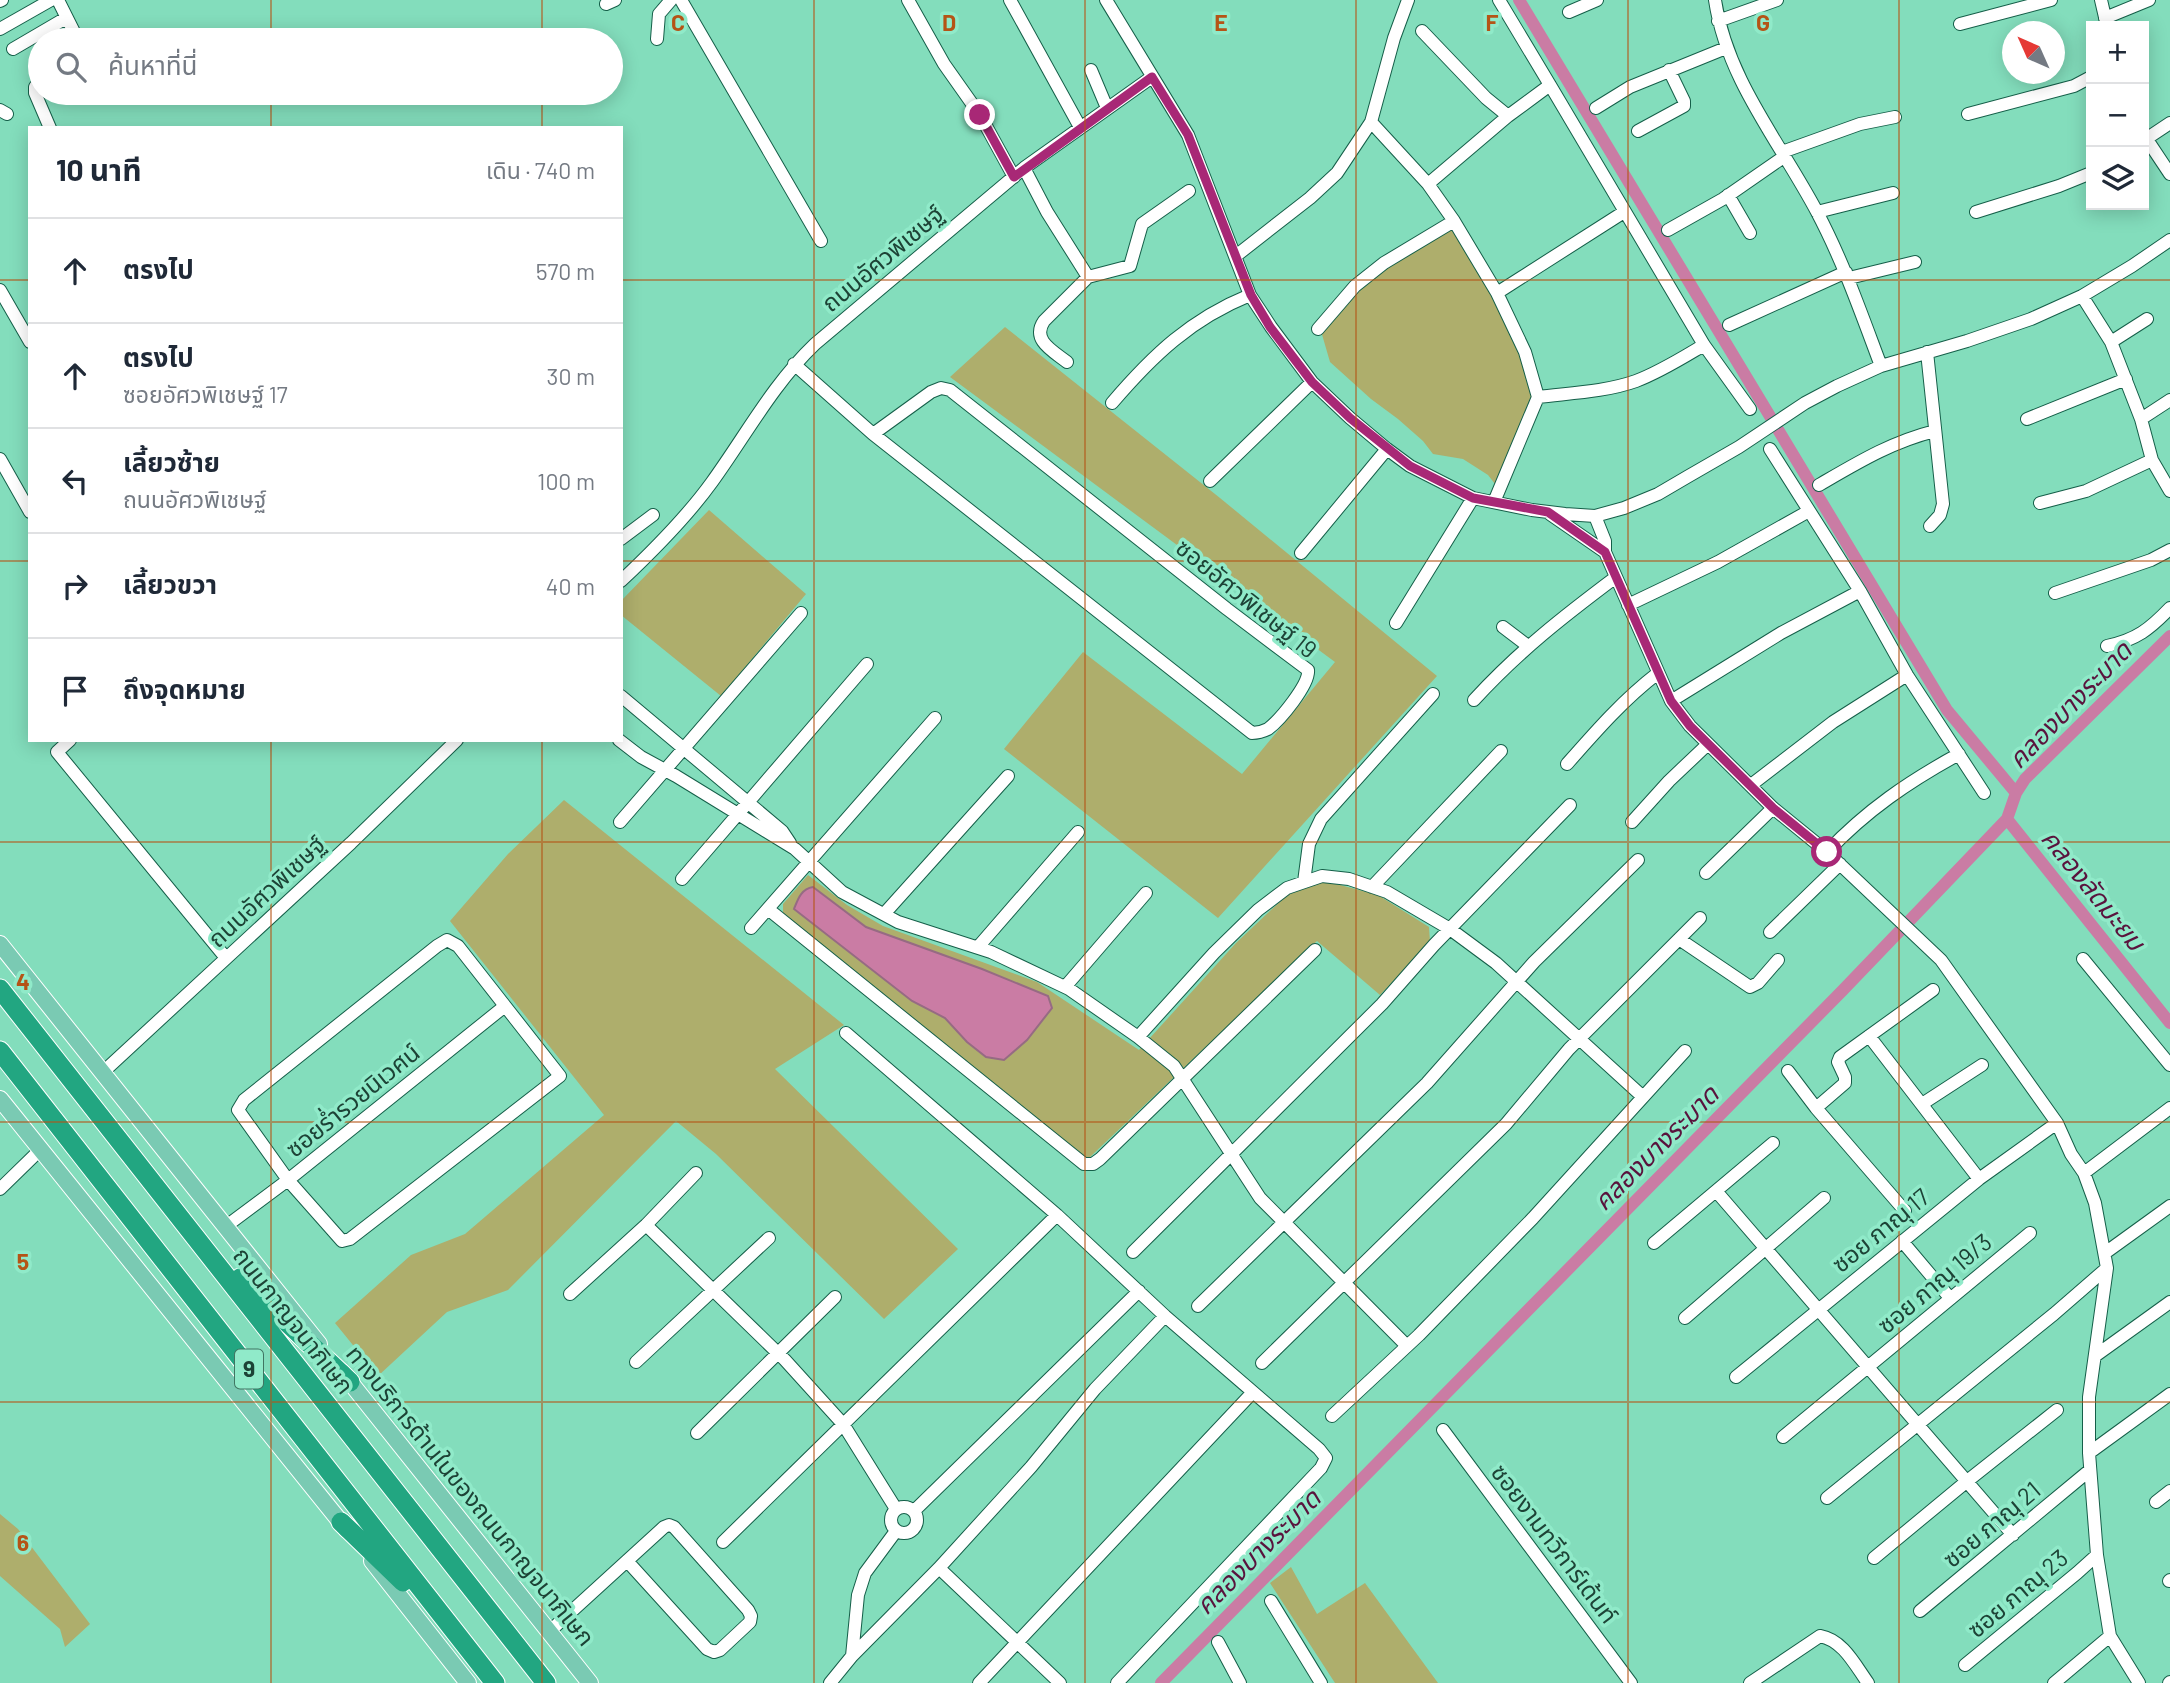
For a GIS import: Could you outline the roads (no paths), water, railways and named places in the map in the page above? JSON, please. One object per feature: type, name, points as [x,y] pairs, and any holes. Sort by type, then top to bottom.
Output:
[{"type":"highway","name":"ถนนกาญจนาภิเษก","points":[[0,989],[546,1683]]},
{"type":"highway","name":"9","points":[[0,1051],[495,1683]]},
{"type":"highway","points":[[193,1234],[350,1381]]},
{"type":"highway","points":[[341,1522],[458,1637]]},
{"type":"main road","name":"ทางบริการด้านในของถนนกาญจนาภิเษก","points":[[0,944],[590,1683]]},
{"type":"main road","points":[[0,1099],[468,1683]]},
{"type":"street","points":[[1,29],[51,0]]},
{"type":"street","points":[[58,0],[71,28]]},
{"type":"street","points":[[657,39],[659,15],[671,0]]},
{"type":"street","points":[[681,0],[821,241]]},
{"type":"street","points":[[908,0],[944,64],[980,115],[1014,177]]},
{"type":"street","points":[[1010,0],[1080,127]]},
{"type":"street","points":[[1106,0],[1178,117],[1196,153],[1251,295],[1270,327],[1312,382],[1387,449],[1410,466],[1473,498],[1548,512],[1595,516],[1624,508],[1658,494],[1739,447],[1805,403],[1881,366],[2031,320],[2082,296],[2170,240]]},
{"type":"street","points":[[1237,256],[1337,173],[1371,122],[1394,38],[1408,0]]},
{"type":"street","points":[[1499,0],[1704,345],[1750,409]]},
{"type":"street","points":[[1569,12],[1597,0]]},
{"type":"street","points":[[1715,0],[1718,21],[1730,60],[1817,212],[1847,275],[1881,366]]},
{"type":"street","points":[[1718,21],[1777,0]]},
{"type":"street","points":[[1960,24],[2051,0]]},
{"type":"street","points":[[2101,0],[2106,21]]},
{"type":"street","points":[[2108,21],[2149,0]]},
{"type":"street","points":[[49,28],[66,18]]},
{"type":"street","points":[[1422,31],[1486,98],[1508,116]]},
{"type":"street","points":[[13,49],[28,40]]},
{"type":"street","points":[[1596,108],[1630,87],[1726,48]]},
{"type":"street","points":[[1091,70],[1107,108]]},
{"type":"street","points":[[1638,131],[1684,106],[1669,70]]},
{"type":"street","name":"ถนนอัศวพิเชษฐ์","points":[[623,575],[683,519],[794,364],[875,292],[1024,168],[1152,77]]},
{"type":"street","points":[[1968,114],[2074,86],[2086,80]]},
{"type":"street","points":[[1428,184],[1508,116],[1550,85]]},
{"type":"street","points":[[40,105],[49,126]]},
{"type":"street","points":[[1668,230],[1728,195],[1784,154],[1860,124],[1895,117]]},
{"type":"street","points":[[1371,122],[1428,184],[1454,221],[1497,293],[1525,352],[1538,397],[1494,502]]},
{"type":"street","points":[[2149,138],[2170,122]]},
{"type":"street","points":[[2149,146],[2170,174]]},
{"type":"street","points":[[1024,168],[1047,212],[1088,277]]},
{"type":"street","points":[[1976,212],[2086,175]]},
{"type":"street","points":[[1067,362],[1043,342],[1038,329],[1088,277],[1130,266],[1142,224],[1189,191]]},
{"type":"street","points":[[1817,212],[1893,193]]},
{"type":"street","points":[[1728,195],[1750,233]]},
{"type":"street","points":[[1497,293],[1624,212]]},
{"type":"street","points":[[1318,329],[1355,286],[1384,263],[1454,221]]},
{"type":"street","points":[[1729,326],[1847,275],[1915,262]]},
{"type":"street","points":[[0,290],[28,339]]},
{"type":"street","points":[[1112,403],[1154,357],[1190,326],[1224,306],[1251,295]]},
{"type":"street","points":[[2082,296],[2111,342],[2141,419],[2152,460],[2170,491]]},
{"type":"street","points":[[2111,342],[2147,319]]},
{"type":"street","points":[[1538,397],[1613,387],[1634,381],[1659,371],[1704,345]]},
{"type":"street","points":[[1927,352],[1943,504],[1940,515],[1930,526]]},
{"type":"street","name":"ซอยอัศวพิเชษฐ์ 19","points":[[794,364],[873,434],[1252,733],[1266,730],[1276,722],[1305,685],[1309,677],[1308,670],[950,390],[941,388],[931,392],[873,434]]},
{"type":"street","points":[[2027,419],[2126,379]]},
{"type":"street","points":[[1210,481],[1312,382]]},
{"type":"street","points":[[2141,419],[2170,400]]},
{"type":"street","points":[[1819,485],[1888,446],[1934,431]]},
{"type":"street","points":[[1301,553],[1387,449]]},
{"type":"street","points":[[1770,449],[1860,591],[1907,675],[1984,793]]},
{"type":"street","points":[[0,459],[28,508]]},
{"type":"street","points":[[2040,503],[2086,491],[2152,460]]},
{"type":"street","points":[[1396,623],[1473,498]]},
{"type":"street","points":[[1628,605],[1718,562],[1810,511]]},
{"type":"street","points":[[1548,512],[1605,552]]},
{"type":"street","points":[[623,538],[653,515]]},
{"type":"street","points":[[1595,516],[1605,541],[1605,552],[1671,701],[1690,726],[1773,808],[1827,852],[1941,960],[2057,1123],[2071,1154],[2084,1173],[2091,1190],[2107,1268],[2089,1397],[2089,1453],[2097,1555],[2110,1636],[2139,1683]]},
{"type":"street","points":[[2055,593],[2151,560],[2170,550]]},
{"type":"street","points":[[1474,700],[1550,626],[1616,576]]},
{"type":"street","points":[[1671,701],[1781,633],[1860,591]]},
{"type":"street","points":[[2107,646],[2127,642],[2152,627],[2170,608]]},
{"type":"street","points":[[620,822],[801,613]]},
{"type":"street","points":[[1503,627],[1528,646]]},
{"type":"street","points":[[682,879],[867,664]]},
{"type":"street","points":[[1567,764],[1608,717],[1658,673]]},
{"type":"street","points":[[1751,785],[1833,722],[1907,675]]},
{"type":"street","points":[[1304,882],[1309,844],[1321,819],[1433,694]]},
{"type":"street","points":[[623,698],[782,831],[794,849]]},
{"type":"street","points":[[751,928],[935,718]]},
{"type":"street","points":[[68,742],[57,752],[226,958]]},
{"type":"street","name":"ถนนอัศวพิเชษฐ์","points":[[102,1073],[351,843],[455,742]]},
{"type":"street","points":[[622,742],[641,757],[794,849],[842,892],[898,922],[991,952],[1065,987],[1138,1037],[1174,1066],[1260,1198],[1407,1346]]},
{"type":"street","points":[[1632,822],[1669,781],[1708,744]]},
{"type":"street","points":[[1372,887],[1502,751]]},
{"type":"street","points":[[1827,852],[1848,830],[1913,779],[1959,754]]},
{"type":"street","points":[[884,914],[1008,776]]},
{"type":"street","points":[[1133,1252],[1382,1004],[1450,929],[1570,806]]},
{"type":"street","points":[[1706,873],[1773,808]]},
{"type":"street","points":[[978,947],[1078,832]]},
{"type":"street","points":[[1198,1306],[1427,1083],[1517,981],[1638,860]]},
{"type":"street","points":[[1770,932],[1840,864]]},
{"type":"street","points":[[1138,1037],[1214,953],[1258,910],[1287,888],[1322,876],[1349,878],[1387,892],[1450,929],[1496,963],[1642,1096]]},
{"type":"street","points":[[1065,987],[1146,894]]},
{"type":"street","points":[[768,909],[1083,1164],[1093,1164],[1100,1159],[1315,950]]},
{"type":"street","points":[[1262,1363],[1506,1124],[1580,1038],[1700,918]]},
{"type":"street","points":[[1679,939],[1750,987],[1758,983],[1778,960]]},
{"type":"street","points":[[447,940],[458,946],[560,1076],[350,1239],[342,1241],[336,1236],[288,1180],[238,1110],[244,1100],[447,940]]},
{"type":"street","points":[[2083,959],[2170,1065]]},
{"type":"street","points":[[1816,1108],[1845,1083],[1838,1062],[1840,1058],[1933,990]]},
{"type":"street","name":"ซอยร่ำรวยนิเวศน์","points":[[225,1227],[288,1180],[505,1006]]},
{"type":"street","points":[[846,1033],[1057,1215],[1165,1316],[1326,1458],[1321,1468],[1116,1683]]},
{"type":"street","points":[[1869,1036],[1979,1179]]},
{"type":"street","points":[[1332,1416],[1407,1346],[1533,1218],[1685,1051]]},
{"type":"street","points":[[1922,1104],[1982,1065]]},
{"type":"street","points":[[1788,1070],[1816,1108],[1905,1211]]},
{"type":"street","points":[[2084,1173],[2170,1108]]},
{"type":"street","name":"ซอย ภาณุ 17","points":[[1736,1377],[1979,1179],[2057,1123]]},
{"type":"street","points":[[1654,1243],[1773,1143]]},
{"type":"street","points":[[0,1189],[41,1149]]},
{"type":"street","points":[[570,1294],[646,1225],[696,1173]]},
{"type":"street","points":[[1716,1191],[2012,1535]]},
{"type":"street","points":[[1685,1318],[1824,1198]]},
{"type":"street","points":[[2105,1253],[2170,1206]]},
{"type":"street","points":[[723,1542],[1057,1215]]},
{"type":"street","points":[[646,1225],[779,1354],[843,1424],[896,1510]]},
{"type":"street","name":"ซอย ภาณุ 19/3","points":[[1783,1437],[2030,1233]]},
{"type":"street","points":[[636,1362],[769,1238]]},
{"type":"street","points":[[1902,1241],[1950,1298]]},
{"type":"street","points":[[1827,1498],[2107,1268]]},
{"type":"street","points":[[914,1511],[1139,1292]]},
{"type":"street","points":[[696,1433],[835,1297]]},
{"type":"street","points":[[2095,1356],[2170,1303]]},
{"type":"street","points":[[830,1683],[852,1656],[939,1569],[1031,1467],[1095,1389],[1165,1316]]},
{"type":"street","points":[[979,1683],[1252,1392]]},
{"type":"street","points":[[2089,1453],[2170,1394]]},
{"type":"street","points":[[1874,1558],[2057,1410]]},
{"type":"street","name":"ซอยงามทวีการ์เด้นท์","points":[[1443,1430],[1631,1683]]},
{"type":"street","name":"ซอย ภาณุ 21","points":[[1920,1611],[2090,1470]]},
{"type":"street","points":[[2156,1502],[2170,1491]]},
{"type":"street","points":[[905,1507],[914,1511],[918,1521],[914,1529],[905,1534],[896,1531],[891,1520],[896,1510],[905,1507]]},
{"type":"street","points":[[550,1631],[669,1525],[674,1527],[747,1610],[751,1616],[750,1622],[720,1650],[714,1652],[707,1649],[628,1562]]},
{"type":"street","points":[[852,1656],[858,1595],[865,1573],[896,1531]]},
{"type":"street","name":"ซอย ภาณุ 23","points":[[1965,1665],[2097,1555]]},
{"type":"street","points":[[939,1569],[1060,1683]]},
{"type":"street","points":[[1271,1601],[1321,1683]]},
{"type":"street","points":[[1750,1683],[1820,1636],[1831,1638],[1840,1645],[1868,1683]]},
{"type":"street","points":[[2053,1683],[2110,1636]]},
{"type":"street","points":[[1218,1642],[1240,1683]]},
{"type":"waterway","points":[[1519,0],[1947,710],[2016,793]]},
{"type":"waterway","name":"คลองบางระมาด","points":[[1161,1683],[1843,990],[2007,819],[2016,793],[2025,779],[2170,636]]},
{"type":"waterway","name":"คลองลัดมะยม","points":[[2007,819],[2170,1023]]}]
